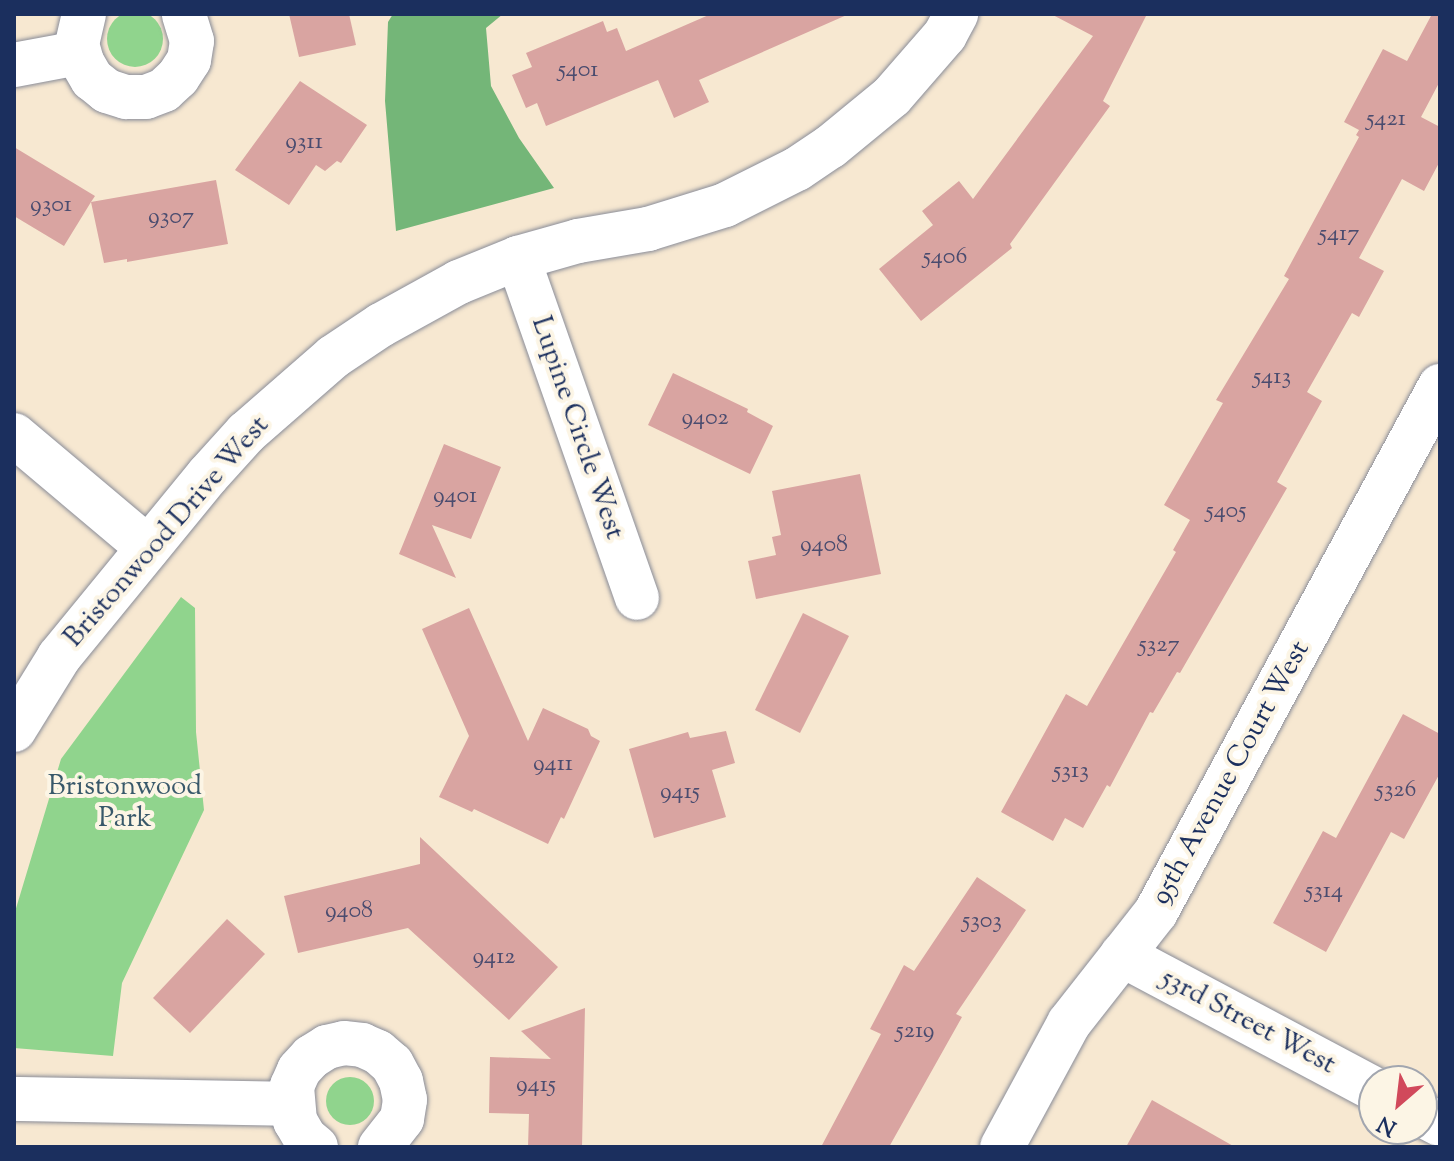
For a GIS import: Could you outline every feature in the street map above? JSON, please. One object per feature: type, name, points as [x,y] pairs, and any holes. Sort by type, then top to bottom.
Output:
[{"type":"street","points":[[14,65],[82,33],[92,79],[107,91],[126,97],[155,93],[178,77],[189,60],[192,41],[184,14]]},
{"type":"street","name":"Bristonwood Drive West","points":[[14,730],[59,657],[246,433],[333,357],[381,325],[459,282],[518,258],[578,241],[648,229],[725,205],[797,169],[862,123],[892,96],[945,35],[956,14]]},
{"type":"street","name":"Lupine Circle West","points":[[518,258],[637,598]]},
{"type":"street","name":"95th Avenue Court West","points":[[1002,1147],[1069,1023],[1156,912],[1440,386]]},
{"type":"street","points":[[14,435],[148,548]]},
{"type":"street","name":"53rd Street West","points":[[1122,955],[1358,1080]]},
{"type":"street","points":[[316,1147],[305,1138],[295,1121],[291,1104],[292,1086],[299,1070],[327,1047],[362,1045],[378,1052],[392,1064],[401,1081],[405,1100],[402,1119],[380,1147]]},
{"type":"street","points":[[14,1099],[291,1104]]},
{"type":"green space","points":[[135,11],[155,19],[163,39],[155,59],[135,67],[115,59],[107,39],[115,19]]},
{"type":"green space","points":[[393,14],[503,14],[486,28],[491,86],[519,138],[554,188],[396,231],[385,101],[388,22]]},
{"type":"green space","name":"Bristonwood Park","points":[[181,597],[195,608],[196,732],[204,810],[122,983],[113,1056],[14,1048],[14,915],[61,759]]},
{"type":"green space","points":[[350,1077],[367,1084],[374,1101],[367,1118],[350,1125],[333,1118],[326,1101],[333,1084]]},
{"type":"building","points":[[289,14],[349,14],[356,45],[299,57]]},
{"type":"building","points":[[711,14],[849,14],[699,80],[709,102],[674,118],[658,80],[546,126],[537,103],[526,108],[512,75],[532,67],[526,53],[603,21],[607,32],[617,28],[626,51]]},
{"type":"building","points":[[1051,14],[1147,14],[1103,101],[1110,106],[1010,244],[1012,248],[921,321],[879,269],[933,225],[922,211],[959,181],[973,199],[1093,36]]},
{"type":"building","points":[[1432,14],[1440,14],[1440,81],[1421,117],[1440,127],[1440,161],[1424,191],[1402,179],[1359,258],[1384,271],[1359,317],[1352,313],[1307,392],[1322,401],[1277,482],[1287,488],[1180,673],[1177,672],[1153,713],[1150,712],[1110,787],[1107,785],[1083,828],[1065,818],[1053,841],[1001,812],[1066,694],[1087,706],[1176,552],[1173,550],[1190,520],[1164,505],[1223,403],[1216,400],[1289,279],[1284,276],[1359,137],[1356,135],[1359,130],[1344,122],[1383,49],[1407,61]]},
{"type":"building","points":[[300,81],[367,125],[341,163],[337,161],[325,171],[316,165],[289,205],[235,170]]},
{"type":"building","points":[[14,147],[95,196],[64,246],[14,216]]},
{"type":"building","points":[[216,180],[228,244],[127,262],[127,259],[104,263],[91,202]]},
{"type":"building","points":[[673,373],[748,409],[747,412],[773,426],[750,474],[648,425]]},
{"type":"building","points":[[444,444],[501,467],[471,539],[432,525],[456,578],[399,554]]},
{"type":"building","points":[[860,474],[881,574],[756,599],[748,561],[776,555],[772,537],[781,535],[772,491]]},
{"type":"building","points":[[469,608],[528,741],[543,708],[588,729],[591,736],[600,741],[564,819],[561,817],[548,844],[474,809],[472,812],[439,797],[469,736],[422,629]]},
{"type":"building","points":[[803,613],[849,636],[800,733],[755,710]]},
{"type":"building","points":[[1403,714],[1440,734],[1440,773],[1404,839],[1391,832],[1326,952],[1273,923],[1323,831],[1336,838]]},
{"type":"building","points":[[726,731],[735,763],[712,770],[726,817],[654,838],[629,749],[688,732],[690,738]]},
{"type":"building","points":[[420,837],[558,967],[509,1020],[408,928],[298,953],[284,896],[420,864]]},
{"type":"building","points":[[977,877],[1026,910],[956,1014],[962,1017],[889,1147],[821,1147],[881,1034],[870,1029],[904,965],[914,971]]},
{"type":"building","points":[[227,919],[265,954],[190,1033],[153,998]]},
{"type":"building","points":[[585,1008],[582,1147],[528,1147],[529,1114],[489,1113],[490,1057],[551,1059],[521,1031]]},
{"type":"building","points":[[1152,1100],[1235,1147],[1126,1147]]}]
